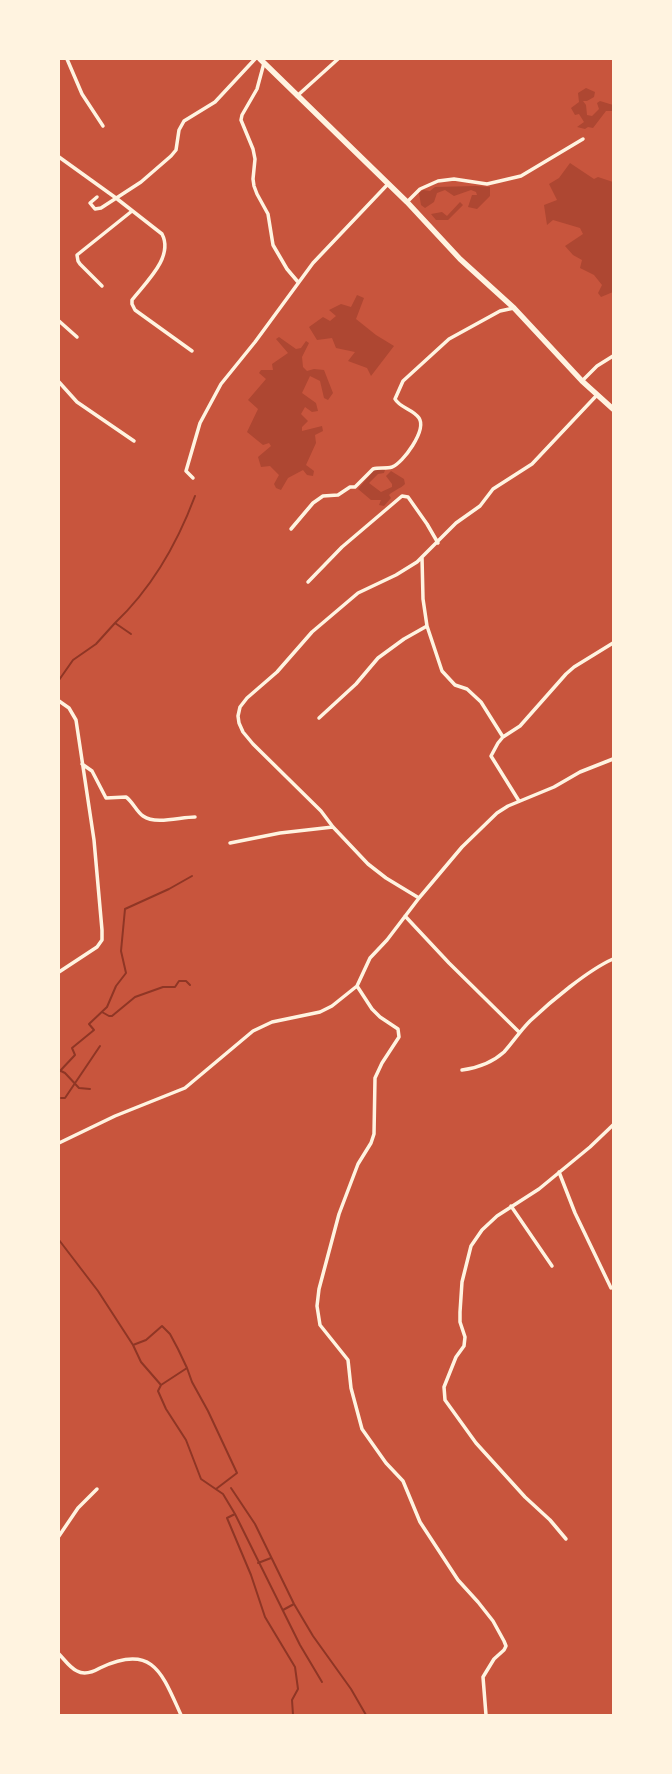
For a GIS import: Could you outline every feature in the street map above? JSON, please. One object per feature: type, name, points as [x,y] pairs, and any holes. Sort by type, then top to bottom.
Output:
[{"type":"main road","points":[[262,61],[407,202],[460,259],[514,308],[582,381],[613,409]]},
{"type":"street","points":[[67,59],[82,94],[103,126]]},
{"type":"street","points":[[97,197],[90,203],[90,206],[95,209],[98,209],[141,182],[171,156],[176,150],[179,130],[184,121],[215,102],[256,59]]},
{"type":"street","points":[[298,96],[338,59]]},
{"type":"street","points":[[262,61],[257,89],[242,115],[241,120],[253,149],[255,159],[253,179],[254,186],[268,214],[273,245],[287,269],[298,282]]},
{"type":"street","points":[[407,202],[420,189],[438,181],[454,179],[487,184],[521,176],[583,139]]},
{"type":"street","points":[[59,157],[116,198],[162,234],[166,245],[164,258],[132,300],[132,307],[134,310],[192,351]]},
{"type":"street","points":[[193,478],[188,474],[186,467],[200,423],[216,391],[255,342],[298,282],[388,184]]},
{"type":"street","points":[[102,286],[80,264],[77,255],[132,211]]},
{"type":"street","points":[[291,529],[308,509],[323,496],[338,495],[350,487],[356,487],[373,469],[392,467],[407,455],[421,424],[416,415],[399,405],[395,399],[395,395],[403,381],[452,337],[500,311],[514,308]]},
{"type":"street","points":[[59,321],[77,337]]},
{"type":"street","points":[[582,381],[597,366],[613,356]]},
{"type":"street","points":[[59,382],[77,402],[134,441]]},
{"type":"street","points":[[419,898],[379,874],[354,851],[321,811],[263,755],[245,734],[238,721],[240,707],[247,698],[277,672],[312,632],[327,618],[358,593],[396,576],[422,557],[456,523],[480,506],[497,487],[532,464],[597,395]]},
{"type":"street","points":[[308,582],[342,547],[402,496],[406,496],[412,502],[438,542]]},
{"type":"street","points":[[422,557],[423,599],[427,626],[442,671],[455,685],[466,689],[481,702],[503,737]]},
{"type":"street","points":[[319,718],[356,684],[378,658],[404,639],[427,626]]},
{"type":"street","points":[[520,801],[491,756],[498,743],[503,737],[520,726],[574,667],[613,643]]},
{"type":"street","points":[[59,701],[69,708],[76,720],[94,840],[102,930],[102,940],[97,947],[59,972]]},
{"type":"street","points":[[59,1143],[107,1120],[185,1088],[253,1031],[272,1022],[320,1012],[332,1006],[357,986],[370,958],[462,847],[497,813],[520,801],[541,794],[580,772],[613,759]]},
{"type":"street","points":[[82,764],[92,771],[106,798],[126,798],[147,818],[158,820],[195,817]]},
{"type":"street","points":[[230,843],[280,833],[333,827]]},
{"type":"street","points":[[405,916],[448,964],[519,1032]]},
{"type":"street","points":[[462,1070],[488,1062],[503,1053],[519,1032],[531,1020],[584,977],[613,958]]},
{"type":"street","points":[[357,986],[364,999],[372,1009],[380,1017],[398,1029],[400,1037],[382,1063],[375,1078],[374,1134],[352,1177],[339,1214],[317,1296],[318,1317],[325,1332],[348,1360],[351,1388],[362,1429],[386,1463],[403,1481],[420,1522],[458,1580],[493,1621],[504,1641],[506,1646],[504,1650],[494,1659],[483,1677],[486,1715]]},
{"type":"street","points":[[566,1539],[550,1520],[487,1456],[445,1400],[444,1387],[451,1368],[464,1346],[465,1337],[460,1322],[462,1282],[471,1246],[482,1230],[497,1216],[539,1189],[613,1125]]},
{"type":"street","points":[[558,1172],[575,1213],[611,1288]]},
{"type":"street","points":[[511,1206],[552,1266]]},
{"type":"street","points":[[59,1536],[78,1508],[96,1489]]},
{"type":"street","points":[[59,1654],[76,1671],[81,1673],[88,1673],[119,1661],[131,1659],[143,1660],[150,1663],[162,1675],[181,1715]]},
{"type":"shaded area","points":[[586,88],[595,92],[594,97],[587,101],[583,101],[586,105],[587,115],[592,116],[599,109],[597,103],[600,101],[613,105],[612,111],[606,111],[593,128],[588,127],[585,129],[577,127],[584,122],[579,114],[575,115],[571,108],[579,102],[578,93]]},
{"type":"shaded area","points":[[570,163],[594,179],[598,177],[613,182],[613,292],[601,297],[598,293],[602,285],[594,275],[580,268],[582,260],[573,255],[565,246],[583,234],[580,228],[553,220],[547,225],[544,205],[557,200],[549,184],[559,178]]},
{"type":"shaded area","points":[[435,187],[490,187],[490,196],[477,209],[468,207],[472,195],[477,195],[476,192],[471,190],[454,196],[445,190],[437,193],[434,202],[425,208],[421,205],[419,193],[423,190],[430,191]]},
{"type":"shaded area","points":[[460,202],[463,205],[448,220],[436,220],[431,214],[442,212],[447,216]]},
{"type":"shaded area","points":[[357,295],[364,298],[356,319],[376,335],[394,346],[371,376],[367,368],[348,361],[355,352],[336,348],[332,338],[317,340],[309,327],[323,317],[330,321],[336,316],[329,310],[341,304],[351,307]]},
{"type":"shaded area","points":[[279,337],[296,349],[301,348],[306,341],[309,343],[302,357],[303,367],[307,371],[314,369],[324,370],[333,393],[328,400],[324,398],[320,381],[310,376],[302,393],[316,403],[318,411],[312,412],[305,407],[301,414],[308,421],[302,427],[302,431],[322,426],[323,431],[315,435],[316,443],[306,465],[314,471],[313,476],[307,475],[303,470],[288,478],[281,490],[276,488],[274,484],[279,475],[270,466],[261,467],[258,457],[271,446],[269,443],[263,445],[247,432],[258,409],[248,400],[266,379],[259,373],[261,370],[273,370],[272,364],[288,353],[276,339]]},
{"type":"shaded area","points":[[375,469],[385,470],[384,473],[378,474],[369,483],[381,492],[392,487],[392,484],[386,476],[391,471],[404,479],[405,484],[389,495],[391,498],[384,506],[379,505],[381,500],[371,500],[358,489]]},
{"type":"waterway","points":[[115,623],[141,595],[152,580],[172,548],[195,496]]},
{"type":"waterway","points":[[59,680],[73,660],[96,644],[115,623],[131,634]]},
{"type":"waterway","points":[[59,1072],[75,1055],[72,1048],[94,1030],[89,1024],[107,1007],[116,986],[126,973],[121,951],[125,909],[169,889],[192,876]]},
{"type":"waterway","points":[[102,1012],[112,1016],[135,997],[163,987],[175,987],[179,981],[186,981],[190,985]]},
{"type":"waterway","points":[[61,1098],[65,1098],[100,1046]]},
{"type":"waterway","points":[[61,1071],[65,1073],[79,1088],[90,1089]]},
{"type":"waterway","points":[[59,1240],[98,1291],[133,1345],[146,1340],[162,1326],[170,1334],[237,1473],[216,1489]]},
{"type":"waterway","points":[[133,1345],[141,1362],[161,1385],[187,1368]]},
{"type":"waterway","points":[[161,1385],[158,1391],[166,1409],[186,1440],[201,1479],[223,1494],[235,1514],[300,1645],[322,1682]]},
{"type":"waterway","points":[[231,1488],[255,1524],[294,1604],[313,1636],[351,1689],[366,1715]]},
{"type":"waterway","points":[[235,1514],[227,1518],[251,1575],[265,1617],[295,1667],[298,1689],[292,1700],[293,1715]]},
{"type":"waterway","points":[[258,1563],[271,1558]]},
{"type":"waterway","points":[[283,1610],[294,1604]]}]
